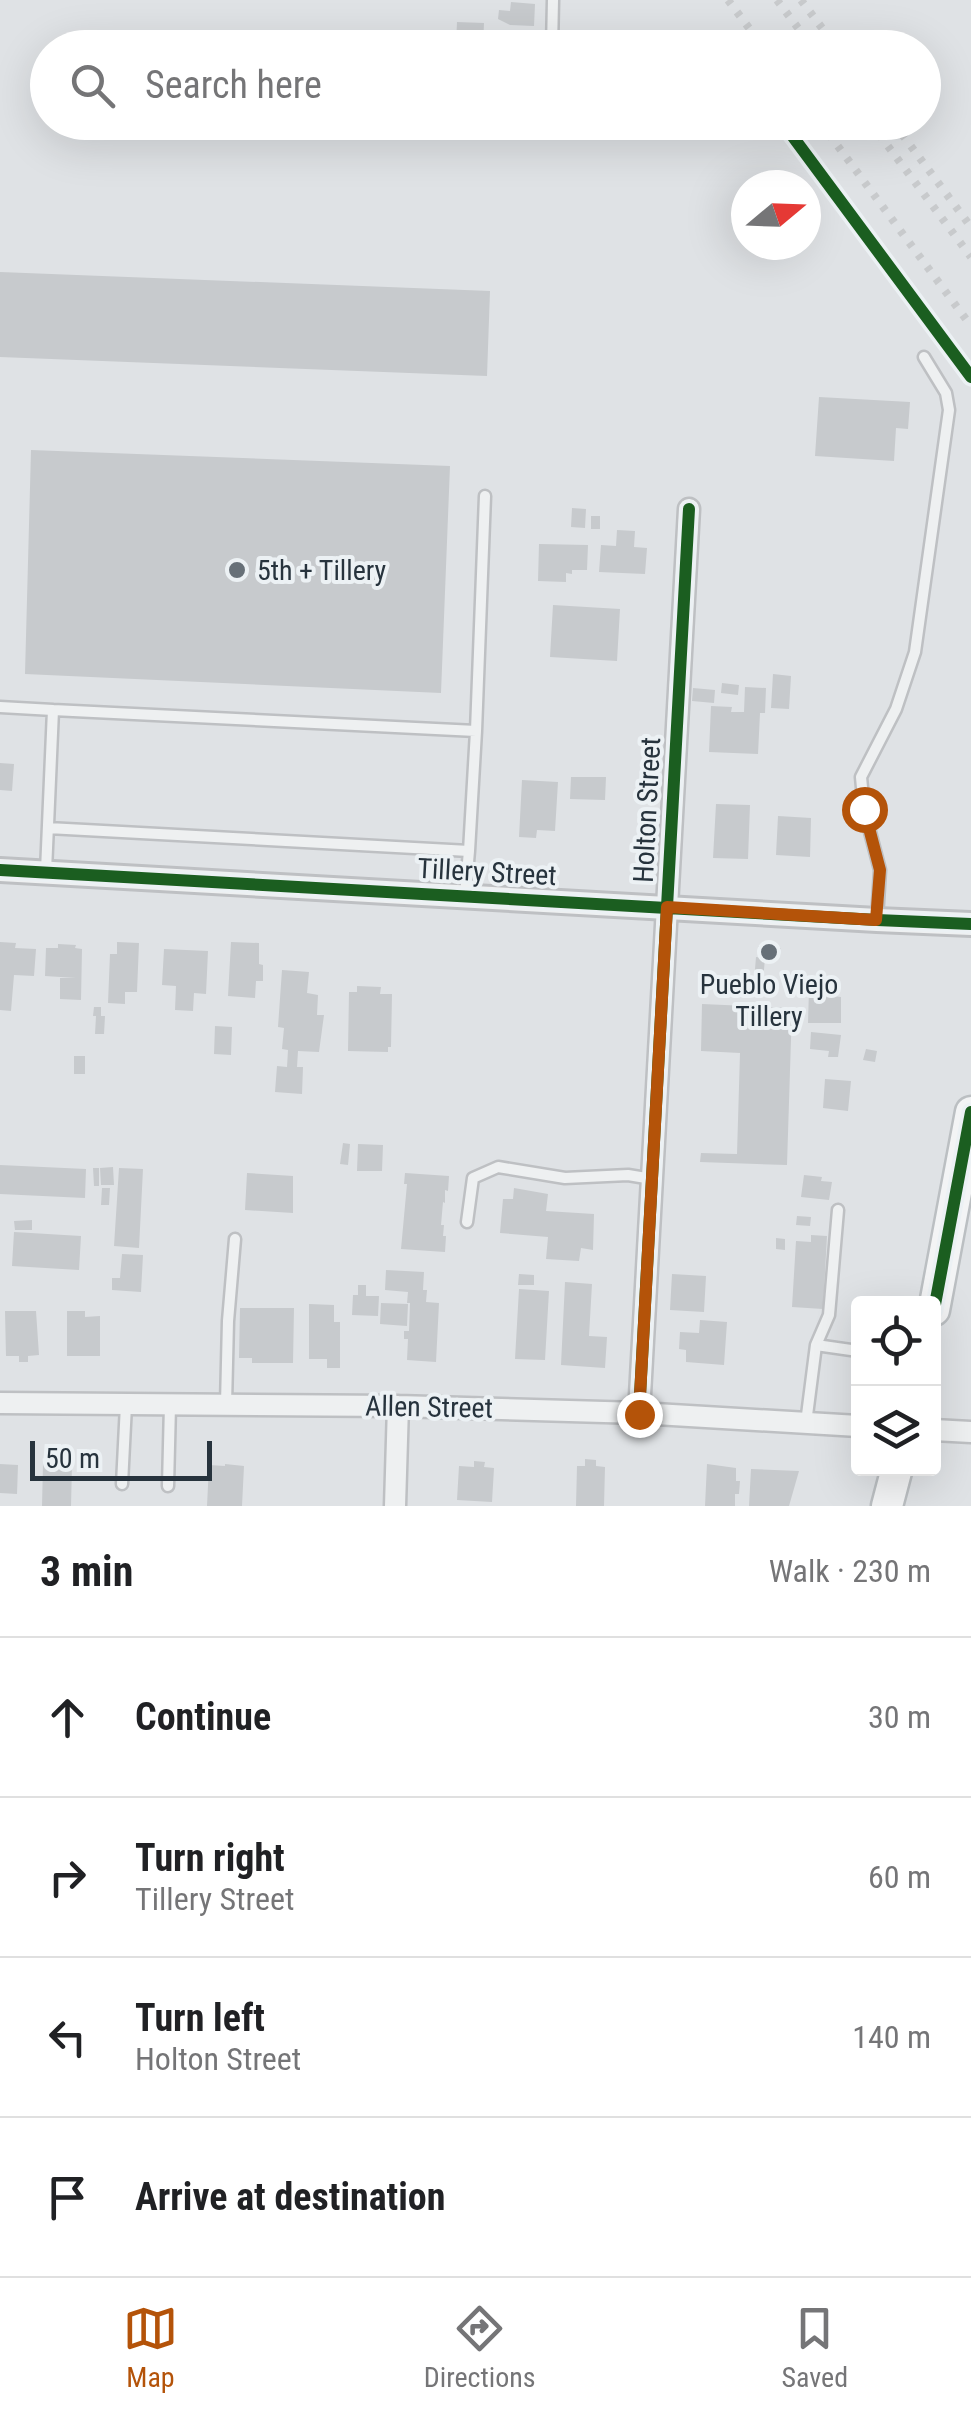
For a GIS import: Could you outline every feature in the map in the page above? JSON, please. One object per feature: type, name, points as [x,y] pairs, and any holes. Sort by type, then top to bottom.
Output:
[{"type":"main road","points":[[937,1296],[971,1112]]},
{"type":"main road","points":[[887,1506],[895,1476]]},
{"type":"street","name":"Holton Street","points":[[639,1414],[689,509]]},
{"type":"street","name":"Tillery Street","points":[[0,870],[971,924]]},
{"type":"street","name":"Allen Street","points":[[0,1402],[398,1406],[851,1426]]},
{"type":"street","points":[[395,1506],[398,1406]]},
{"type":"street","points":[[941,1430],[971,1432]]},
{"type":"lane","points":[[552,30],[553,0]]},
{"type":"lane","points":[[876,920],[880,870],[864,809],[862,776],[896,709],[916,652],[950,410],[946,394],[924,357]]},
{"type":"lane","points":[[465,896],[485,496]]},
{"type":"lane","points":[[0,707],[476,731]]},
{"type":"lane","points":[[46,872],[53,710]]},
{"type":"lane","points":[[48,828],[469,851]]},
{"type":"lane","points":[[467,1222],[473,1178],[498,1167],[566,1178],[652,1178]]},
{"type":"lane","points":[[806,1424],[816,1345],[829,1315],[838,1210]]},
{"type":"lane","points":[[226,1404],[235,1239]]},
{"type":"lane","points":[[816,1345],[851,1350]]},
{"type":"lane","points":[[122,1484],[126,1404]]},
{"type":"lane","points":[[168,1486],[170,1404]]},
{"type":"building","points":[[511,2],[535,4],[534,26],[510,25],[498,19],[499,10],[510,11]]},
{"type":"building","points":[[457,22],[484,23],[484,30],[457,30]]},
{"type":"building","points":[[0,272],[490,291],[487,376],[0,357]]},
{"type":"building","points":[[819,397],[910,402],[908,429],[896,428],[894,461],[815,456]]},
{"type":"building","name":"5th + Tillery","points":[[31,450],[450,466],[441,693],[25,674]]},
{"type":"building","points":[[572,508],[586,509],[585,528],[571,527]]},
{"type":"building","points":[[591,516],[600,516],[600,529],[591,529]]},
{"type":"building","points":[[617,530],[635,531],[634,547],[647,548],[645,574],[599,572],[601,545],[616,546]]},
{"type":"building","points":[[539,544],[588,545],[587,570],[566,573],[566,582],[538,581]]},
{"type":"building","points":[[553,605],[620,609],[617,661],[550,657]]},
{"type":"building","points":[[773,674],[791,676],[789,709],[771,708]]},
{"type":"building","points":[[722,683],[739,685],[738,695],[721,693]]},
{"type":"building","points":[[745,687],[766,688],[758,754],[709,752],[711,706],[744,712]]},
{"type":"building","points":[[693,688],[715,690],[714,703],[692,701]]},
{"type":"building","points":[[0,763],[14,764],[12,791],[0,790]]},
{"type":"building","points":[[571,777],[606,777],[605,800],[570,799]]},
{"type":"building","points":[[522,780],[558,782],[555,831],[537,830],[536,838],[519,837]]},
{"type":"building","points":[[716,804],[750,805],[748,859],[713,858]]},
{"type":"building","points":[[778,816],[811,818],[810,857],[776,855]]},
{"type":"building","points":[[0,942],[16,943],[15,948],[36,949],[34,976],[14,975],[11,1011],[0,1010]]},
{"type":"building","points":[[117,942],[139,943],[137,992],[125,992],[125,1004],[108,1003],[110,954],[117,954]]},
{"type":"building","points":[[231,942],[259,943],[263,981],[256,981],[255,998],[228,996]]},
{"type":"building","points":[[58,944],[82,949],[81,1000],[60,999],[60,978],[76,978],[45,976],[46,948],[58,948]]},
{"type":"building","name":"Pueblo Viejo Tillery","points":[[758,946],[781,948],[780,957],[758,956]]},
{"type":"building","points":[[164,949],[208,951],[206,994],[194,993],[193,1011],[175,1010],[176,986],[162,985]]},
{"type":"building","points":[[756,957],[765,958],[763,981],[754,981]]},
{"type":"building","points":[[282,970],[309,972],[307,993],[318,995],[317,1015],[324,1015],[319,1052],[298,1051],[297,1067],[303,1067],[302,1094],[275,1092],[277,1066],[287,1067],[288,1050],[282,1049],[284,1028],[278,1027]]},
{"type":"building","points":[[357,986],[381,987],[380,994],[392,994],[388,1052],[348,1051],[349,992],[357,992]]},
{"type":"building","points":[[809,989],[824,989],[824,995],[841,997],[841,1023],[808,1023]]},
{"type":"building","points":[[702,1004],[792,1008],[787,1165],[700,1162],[701,1153],[737,1154],[740,1053],[701,1051]]},
{"type":"building","points":[[94,1007],[101,1007],[101,1016],[105,1016],[104,1034],[95,1034]]},
{"type":"building","points":[[215,1026],[232,1027],[231,1055],[214,1054]]},
{"type":"building","points":[[811,1032],[841,1035],[838,1057],[828,1057],[829,1051],[810,1049]]},
{"type":"building","points":[[866,1049],[877,1051],[875,1062],[863,1060]]},
{"type":"building","points":[[74,1056],[85,1056],[85,1074],[74,1074]]},
{"type":"building","points":[[825,1079],[851,1081],[848,1111],[823,1108]]},
{"type":"building","points":[[343,1143],[350,1144],[348,1165],[340,1164]]},
{"type":"building","points":[[358,1144],[383,1145],[382,1171],[357,1171]]},
{"type":"building","points":[[0,1165],[86,1169],[85,1198],[0,1194]]},
{"type":"building","points":[[113,1167],[114,1185],[101,1185],[100,1168]]},
{"type":"building","points":[[93,1168],[99,1168],[99,1186],[94,1186]]},
{"type":"building","points":[[119,1168],[143,1169],[139,1248],[114,1246]]},
{"type":"building","points":[[247,1173],[293,1176],[293,1213],[245,1210]]},
{"type":"building","points":[[405,1173],[449,1176],[441,1225],[446,1236],[445,1252],[401,1249]]},
{"type":"building","points":[[804,1175],[832,1182],[829,1200],[801,1197]]},
{"type":"building","points":[[102,1188],[110,1188],[109,1205],[101,1205]]},
{"type":"building","points":[[514,1188],[548,1194],[546,1211],[594,1214],[593,1250],[581,1248],[579,1261],[546,1259],[548,1237],[500,1233],[503,1199],[513,1199]]},
{"type":"building","points":[[797,1216],[811,1217],[810,1226],[796,1225]]},
{"type":"building","points":[[32,1220],[32,1230],[15,1230],[14,1221]]},
{"type":"building","points":[[14,1232],[81,1236],[79,1270],[12,1266]]},
{"type":"building","points":[[811,1235],[827,1236],[823,1309],[792,1307],[796,1241],[811,1242]]},
{"type":"building","points":[[776,1238],[785,1239],[785,1250],[776,1249]]},
{"type":"building","points":[[122,1254],[143,1255],[141,1292],[112,1290],[112,1278],[120,1278]]},
{"type":"building","points":[[386,1270],[424,1272],[426,1302],[439,1303],[436,1362],[407,1360],[408,1339],[404,1339],[404,1331],[409,1331],[408,1292],[385,1290]]},
{"type":"building","points":[[519,1274],[534,1275],[534,1285],[518,1285]]},
{"type":"building","points":[[672,1274],[706,1276],[704,1312],[670,1310]]},
{"type":"building","points":[[565,1282],[592,1284],[589,1336],[607,1337],[605,1368],[561,1365]]},
{"type":"building","points":[[358,1285],[366,1285],[366,1296],[379,1296],[378,1316],[352,1315]]},
{"type":"building","points":[[519,1289],[549,1291],[545,1360],[515,1359]]},
{"type":"building","points":[[381,1303],[408,1304],[407,1326],[380,1324]]},
{"type":"building","points":[[309,1304],[334,1305],[334,1322],[340,1322],[340,1368],[327,1368],[327,1359],[309,1359]]},
{"type":"building","points":[[240,1308],[294,1308],[293,1363],[252,1363],[252,1358],[239,1358]]},
{"type":"building","points":[[5,1311],[36,1311],[39,1355],[28,1356],[28,1362],[19,1362],[19,1356],[6,1356]]},
{"type":"building","points":[[67,1311],[85,1311],[85,1317],[100,1316],[100,1356],[67,1356]]},
{"type":"building","points":[[700,1320],[727,1322],[724,1365],[686,1362],[686,1350],[679,1349],[680,1332],[699,1333]]},
{"type":"building","points":[[54,1459],[64,1459],[65,1464],[72,1465],[71,1506],[42,1506],[43,1464],[54,1464]]},
{"type":"building","points":[[585,1459],[596,1460],[596,1466],[605,1467],[604,1506],[576,1506],[577,1466],[585,1466]]},
{"type":"building","points":[[474,1461],[494,1468],[492,1502],[457,1500],[459,1466],[474,1467]]},
{"type":"building","points":[[0,1464],[18,1465],[17,1494],[0,1493]]},
{"type":"building","points":[[707,1464],[736,1468],[736,1481],[740,1481],[735,1506],[705,1506]]},
{"type":"building","points":[[209,1465],[244,1466],[242,1506],[207,1506]]},
{"type":"building","points":[[751,1469],[799,1471],[789,1506],[749,1506]]},
{"type":"railway","points":[[728,0],[750,30]]},
{"type":"railway","points":[[777,0],[800,30]]},
{"type":"railway","points":[[801,0],[824,30]]},
{"type":"railway","points":[[833,140],[971,326]]},
{"type":"railway","points":[[883,140],[971,257]]},
{"type":"railway","points":[[906,140],[971,227]]},
{"type":"cycle path","points":[[795,140],[971,377]]},
{"type":"cycle path","points":[[639,1413],[689,509]]},
{"type":"cycle path","points":[[0,870],[971,924]]},
{"type":"cycle path","points":[[937,1296],[971,1112]]},
{"type":"place","name":"5th + Tillery","points":[[237,570]]},
{"type":"place","name":"Pueblo Viejo Tillery","points":[[769,952]]},
{"type":"route","points":[[639,1414],[667,907],[876,920],[880,870],[864,809]]}]
